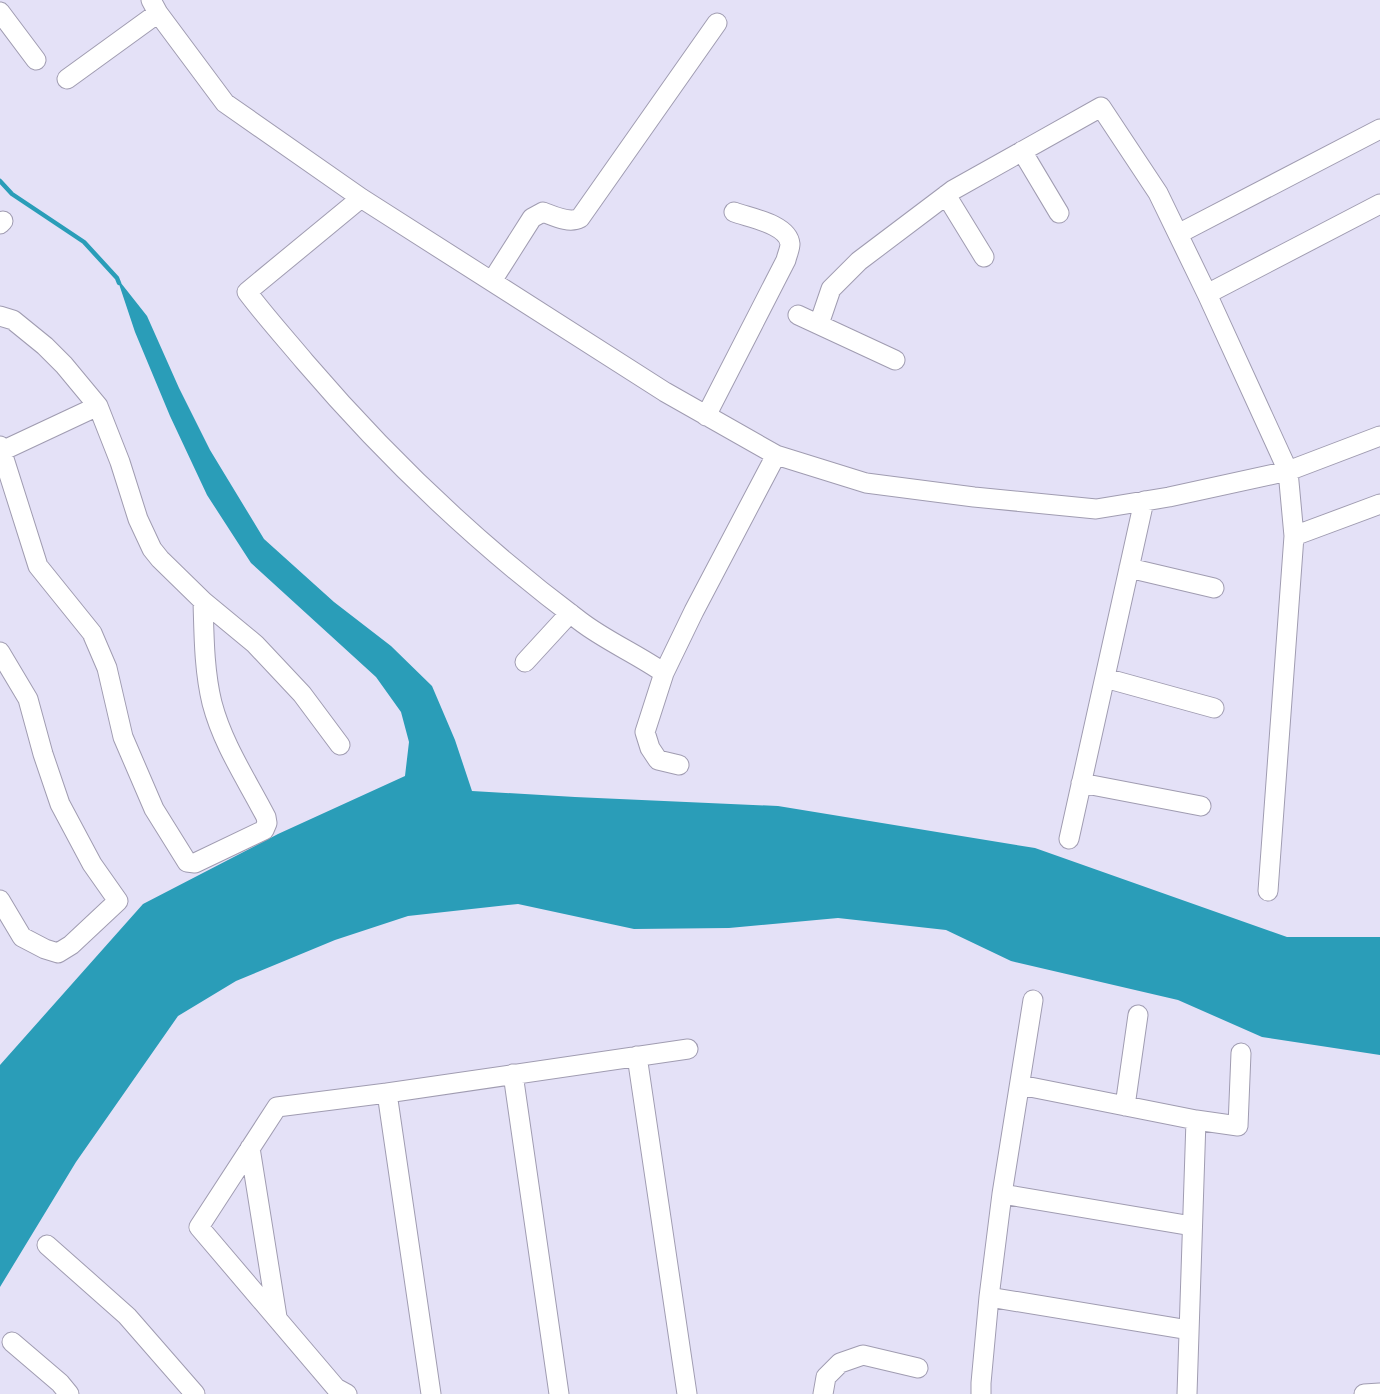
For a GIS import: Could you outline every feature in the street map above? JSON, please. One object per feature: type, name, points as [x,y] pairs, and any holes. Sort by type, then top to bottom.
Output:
[{"type":"street","points":[[67,79],[155,7],[225,103],[361,198],[664,392],[706,416],[776,455],[866,483],[974,497],[1096,509],[1169,497],[1288,471],[1380,436]]},
{"type":"street","points":[[0,12],[36,60]]},
{"type":"street","points":[[492,281],[532,218],[543,212],[575,221],[580,218],[717,23]]},
{"type":"street","points":[[819,324],[832,289],[858,261],[946,195],[1101,107],[1158,193],[1207,294],[1288,471],[1294,536],[1268,891]]},
{"type":"street","points":[[1178,234],[1380,129]]},
{"type":"street","points":[[1022,151],[1059,213]]},
{"type":"street","points":[[946,195],[984,257]]},
{"type":"street","points":[[361,198],[247,292],[271,324],[336,398],[408,474],[476,538],[582,622],[664,673]]},
{"type":"street","points":[[1207,294],[1380,204]]},
{"type":"street","points":[[706,416],[786,260],[790,246],[787,235],[779,228],[734,212]]},
{"type":"street","points":[[798,315],[894,360]]},
{"type":"street","points":[[0,316],[13,320],[45,346],[64,364],[98,406],[120,462],[138,518],[152,550],[203,601],[256,644],[302,694],[340,745]]},
{"type":"street","points":[[98,406],[1,448],[38,566],[92,634],[107,668],[123,737],[154,809],[187,862],[195,863],[264,830],[267,823],[262,809],[229,749],[212,704],[206,664],[203,601]]},
{"type":"street","points":[[679,765],[658,760],[650,748],[646,732],[664,673],[694,611],[776,455]]},
{"type":"street","points":[[1069,839],[1144,501]]},
{"type":"street","points":[[1294,536],[1380,504]]},
{"type":"street","points":[[1129,568],[1214,588]]},
{"type":"street","points":[[525,662],[570,613]]},
{"type":"street","points":[[0,652],[28,699],[43,754],[60,804],[92,864],[118,901],[72,945],[58,953],[45,949],[22,937],[0,900]]},
{"type":"street","points":[[1105,678],[1214,708]]},
{"type":"street","points":[[1081,783],[1202,806]]},
{"type":"street","points":[[981,1394],[989,1297],[1002,1194],[1033,1000]]},
{"type":"street","points":[[1125,1106],[1138,1015]]},
{"type":"street","points":[[347,1394],[336,1388],[199,1227],[277,1107],[387,1093],[688,1049]]},
{"type":"street","points":[[1020,1085],[1196,1120],[1238,1126],[1242,1053]]},
{"type":"street","points":[[637,1056],[688,1394]]},
{"type":"street","points":[[513,1074],[559,1394]]},
{"type":"street","points":[[387,1093],[431,1394]]},
{"type":"street","points":[[1187,1394],[1196,1120]]},
{"type":"street","points":[[250,1148],[277,1317]]},
{"type":"street","points":[[1002,1194],[1192,1226]]},
{"type":"street","points":[[47,1245],[127,1316],[195,1394]]},
{"type":"street","points":[[989,1297],[1189,1330]]},
{"type":"street","points":[[12,1342],[69,1394]]},
{"type":"street","points":[[823,1394],[826,1377],[840,1363],[863,1355],[918,1368]]},
{"type":"street","points":[[1364,1394],[1380,1393]]},
{"type":"water","points":[[117,278],[147,316],[179,388],[210,450],[264,539],[334,602],[391,646],[432,686],[455,740],[472,791],[778,806],[1035,848],[1287,937],[1380,937],[1380,1055],[1262,1037],[1178,1000],[1011,961],[946,930],[838,918],[729,928],[634,929],[518,904],[408,916],[335,940],[236,981],[178,1016],[76,1162],[0,1287],[0,1065],[143,904],[278,834],[405,776],[409,742],[401,712],[376,677],[251,563],[207,495],[170,416],[135,332]]},
{"type":"waterway","points":[[0,181],[12,194],[84,242],[117,278],[119,283]]}]
